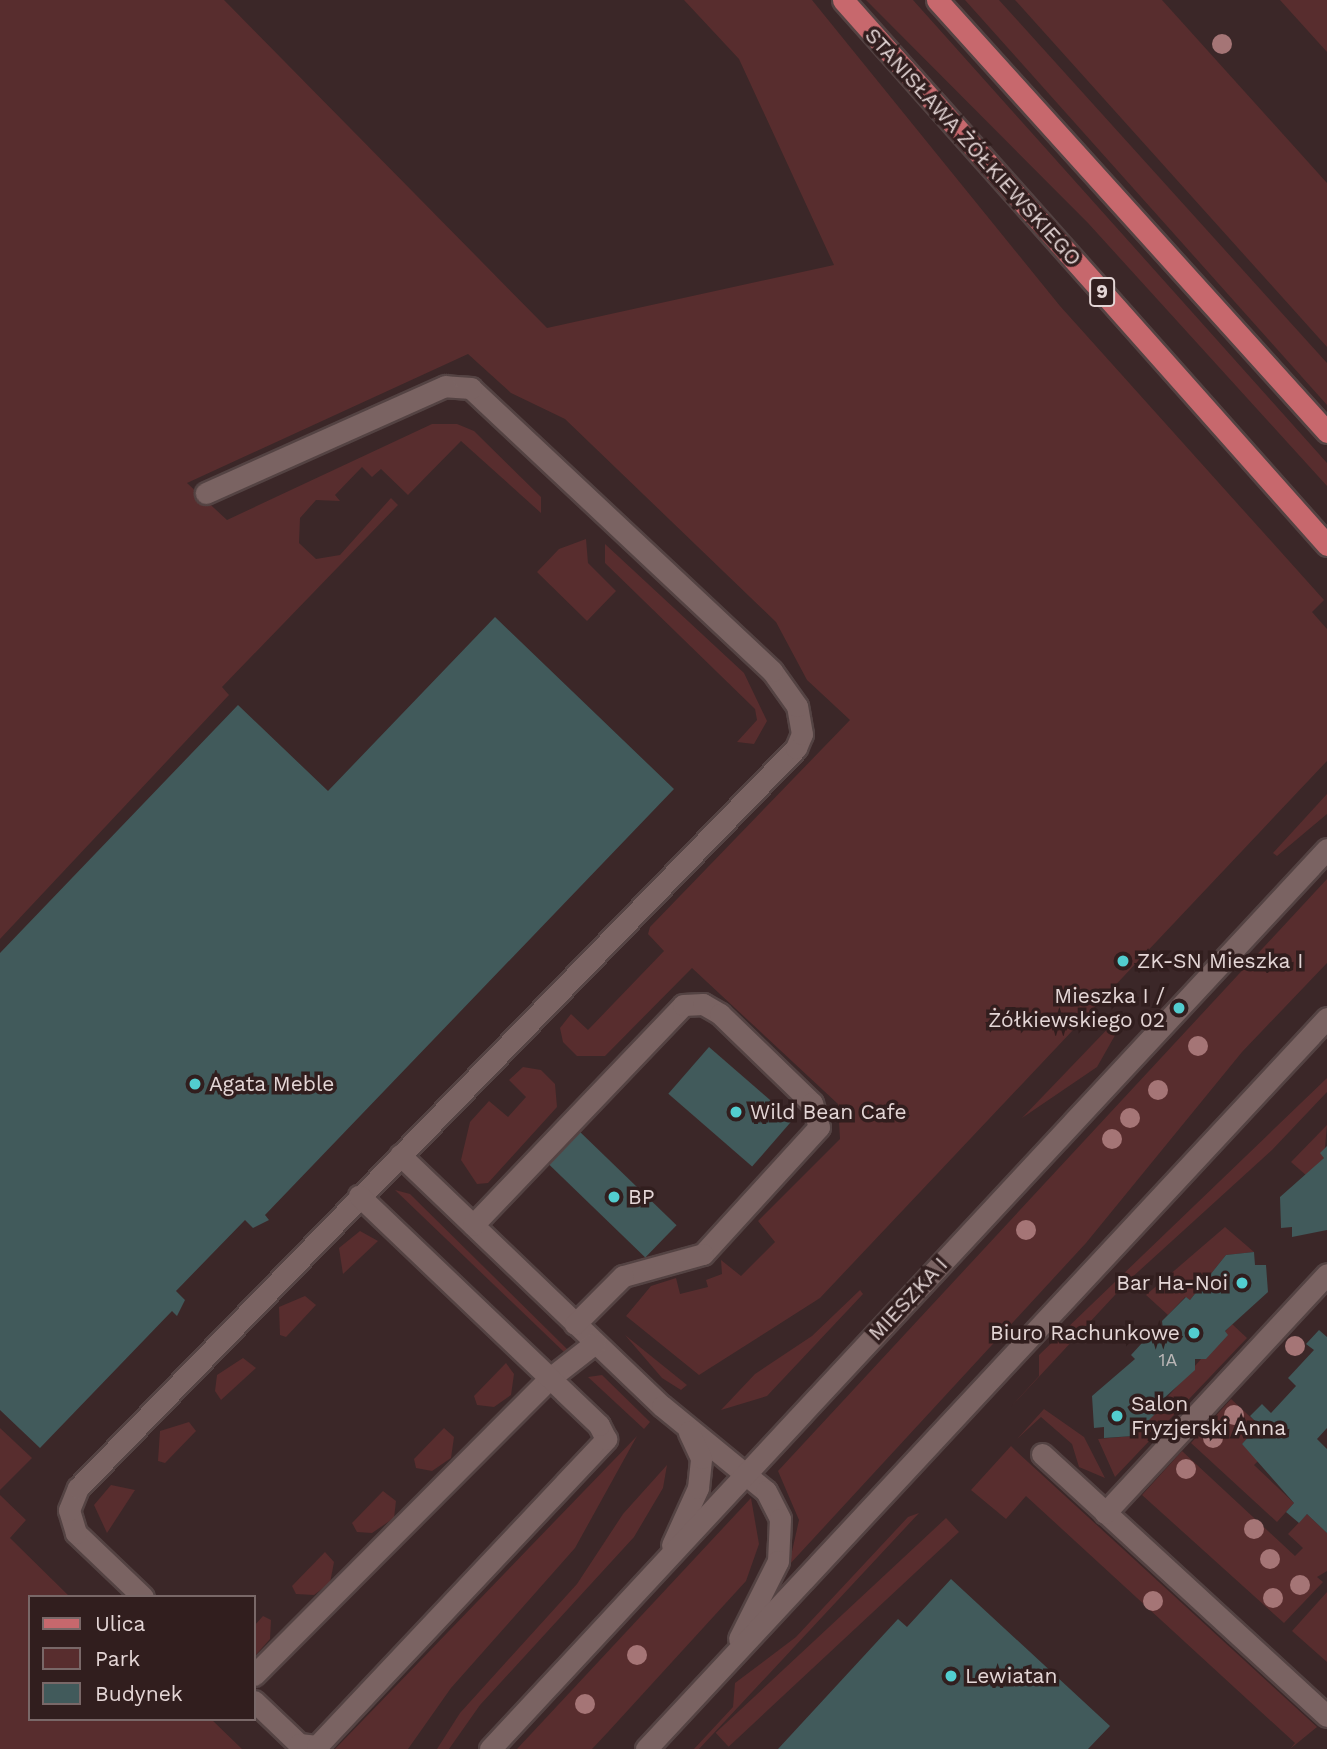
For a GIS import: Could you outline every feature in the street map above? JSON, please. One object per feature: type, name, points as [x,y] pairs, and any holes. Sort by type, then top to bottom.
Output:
[{"type":"main road","name":"STANISŁAWA ŻÓŁKIEWSKIEGO","points":[[843,0],[1327,545]]},
{"type":"main road","points":[[937,0],[1327,432]]},
{"type":"street","points":[[141,1595],[76,1533],[71,1499],[359,1196],[796,748],[799,713],[772,671],[471,388],[445,386],[206,493]]},
{"type":"street","name":"MIESZKA I","points":[[490,1749],[1327,849]]},
{"type":"street","points":[[473,1225],[682,1005],[703,1003],[720,1014],[812,1103],[819,1127],[703,1254],[623,1276],[575,1324]]},
{"type":"street","points":[[646,1749],[1327,1018]]},
{"type":"street","points":[[400,1155],[595,1343],[688,1428],[746,1474],[775,1508],[780,1543],[778,1561],[729,1660]]},
{"type":"street","points":[[256,1703],[299,1744],[317,1746],[604,1448],[600,1425],[359,1196]]},
{"type":"street","points":[[1105,1513],[1327,1274]]},
{"type":"street","points":[[256,1673],[550,1378],[595,1343]]},
{"type":"street","points":[[662,1566],[698,1488],[701,1458],[688,1428]]},
{"type":"street","points":[[1042,1454],[1327,1716]]},
{"type":"green space","points":[[0,0],[224,0],[547,328],[834,265],[739,59],[684,0],[812,0],[1060,306],[1324,600],[1312,612],[1327,629],[1327,761],[820,1298],[699,1375],[626,1316],[651,1286],[676,1278],[680,1294],[708,1287],[706,1280],[722,1274],[721,1260],[741,1276],[775,1242],[758,1221],[840,1139],[838,1104],[692,968],[605,1056],[577,1056],[563,1042],[560,1028],[571,1014],[588,1030],[664,951],[648,934],[650,927],[850,720],[807,680],[776,622],[565,419],[511,393],[468,354],[187,483],[227,520],[432,424],[457,424],[474,431],[541,497],[541,513],[461,441],[408,495],[381,469],[372,477],[362,467],[335,495],[340,501],[316,500],[300,518],[299,543],[316,559],[340,555],[391,498],[398,505],[222,687],[229,695],[0,939]]},
{"type":"green space","points":[[866,0],[913,0],[1327,463],[1327,486],[1088,223]]},
{"type":"green space","points":[[965,0],[999,0],[1327,363],[1327,405]]},
{"type":"green space","points":[[1015,0],[1162,0],[1327,183],[1327,347]]},
{"type":"green space","points":[[1280,0],[1327,0],[1327,52]]},
{"type":"green space","points":[[586,539],[588,563],[616,591],[587,621],[537,572],[559,549]]},
{"type":"green space","points":[[605,544],[744,673],[767,721],[754,744],[737,742],[757,720],[755,709],[605,563]]},
{"type":"green space","points":[[1327,794],[1327,814],[1277,856],[1273,853]]},
{"type":"green space","points":[[1327,879],[1327,963],[1242,1052],[1086,1243],[789,1565],[799,1520],[778,1471]]},
{"type":"green space","points":[[1117,1019],[1122,1023],[1097,1067],[1022,1118]]},
{"type":"green space","points":[[523,1067],[541,1070],[555,1084],[557,1107],[488,1183],[477,1184],[461,1160],[470,1122],[489,1101],[508,1117],[526,1097],[509,1080]]},
{"type":"green space","points":[[1327,1078],[1327,1092],[1272,1150],[1128,1281],[1009,1409],[1039,1376],[1039,1355]]},
{"type":"green space","points":[[1327,1125],[1324,1158],[1307,1176],[1291,1162]]},
{"type":"green space","points":[[395,1190],[410,1194],[569,1351],[564,1352]]},
{"type":"green space","points":[[1225,1227],[1254,1252],[1226,1255],[1190,1300],[1185,1297],[1168,1315],[1146,1295]]},
{"type":"green space","points":[[360,1231],[378,1241],[343,1274],[339,1248]]},
{"type":"green space","points":[[860,1290],[863,1294],[767,1396],[721,1410],[755,1374],[812,1336]]},
{"type":"green space","points":[[305,1296],[316,1305],[286,1337],[280,1335],[279,1307]]},
{"type":"green space","points":[[1232,1324],[1247,1338],[1115,1477],[1098,1439],[1133,1436]]},
{"type":"green space","points":[[625,1335],[687,1385],[681,1390],[662,1378]]},
{"type":"green space","points":[[243,1358],[256,1368],[221,1400],[215,1391],[217,1375]]},
{"type":"green space","points":[[506,1363],[514,1374],[511,1395],[494,1407],[477,1405],[474,1396]]},
{"type":"green space","points":[[602,1375],[650,1422],[644,1429],[588,1377]]},
{"type":"green space","points":[[1231,1399],[1259,1425],[1242,1444],[1259,1460],[1254,1465],[1294,1503],[1277,1522],[1191,1443]]},
{"type":"green space","points":[[1044,1409],[1084,1437],[1105,1478],[1079,1467],[1072,1444],[1041,1417],[1017,1439]]},
{"type":"green space","points":[[189,1422],[196,1431],[165,1463],[158,1461],[160,1431]]},
{"type":"green space","points":[[0,1428],[32,1458],[0,1490]]},
{"type":"green space","points":[[444,1428],[454,1437],[451,1458],[432,1471],[416,1468],[414,1459]]},
{"type":"green space","points":[[637,1436],[575,1548],[451,1688],[408,1749],[335,1749]]},
{"type":"green space","points":[[1011,1446],[1317,1727],[1290,1749],[1295,1743],[1026,1496],[1006,1519],[971,1490]]},
{"type":"green space","points":[[1182,1451],[1295,1556],[1303,1548],[1288,1534],[1307,1514],[1327,1533],[1327,1571],[1317,1577],[1323,1582],[1284,1623],[1142,1495]]},
{"type":"green space","points":[[667,1465],[663,1488],[634,1537],[480,1705],[449,1749],[437,1749],[460,1713],[577,1584],[623,1514]]},
{"type":"green space","points":[[111,1485],[135,1490],[107,1533],[94,1505]]},
{"type":"green space","points":[[383,1491],[396,1501],[394,1518],[372,1533],[357,1532],[352,1523]]},
{"type":"green space","points":[[0,1495],[26,1520],[10,1538],[68,1595],[28,1595],[28,1721],[213,1721],[242,1749],[0,1749]]},
{"type":"green space","points":[[751,1498],[759,1544],[746,1581],[608,1732],[592,1749],[517,1749]]},
{"type":"green space","points":[[919,1513],[699,1749],[694,1749],[733,1707],[735,1683],[796,1637],[908,1517]]},
{"type":"green space","points":[[946,1518],[959,1532],[729,1747],[716,1733]]},
{"type":"green space","points":[[325,1552],[334,1562],[330,1583],[314,1595],[296,1594],[292,1586]]},
{"type":"green space","points":[[1327,1592],[1327,1662],[1292,1631]]},
{"type":"green space","points":[[263,1616],[271,1620],[270,1639],[256,1655],[256,1624]]},
{"type":"building","name":"Agata Meble","points":[[495,617],[674,789],[265,1215],[269,1220],[253,1228],[245,1220],[176,1291],[185,1300],[177,1316],[172,1311],[40,1448],[0,1410],[0,953],[238,705],[328,791]]},
{"type":"building","points":[[1123,956],[1128,959],[1123,966],[1118,962]]},
{"type":"building","name":"Wild Bean Cafe","points":[[709,1047],[793,1120],[752,1167],[668,1094]]},
{"type":"building","points":[[578,1130],[677,1225],[645,1258],[547,1162]]},
{"type":"building","points":[[1327,1146],[1327,1230],[1292,1237],[1292,1227],[1281,1228],[1280,1197],[1324,1158],[1320,1153]]},
{"type":"building","points":[[1254,1252],[1255,1265],[1266,1265],[1268,1292],[1225,1331],[1228,1335],[1206,1359],[1195,1359],[1195,1370],[1152,1409],[1156,1413],[1133,1436],[1104,1438],[1104,1427],[1094,1428],[1092,1396],[1135,1359],[1131,1355],[1153,1331],[1163,1330],[1162,1321],[1186,1297],[1190,1300],[1226,1255]]},
{"type":"building","points":[[1319,1330],[1327,1337],[1327,1428],[1317,1439],[1327,1449],[1327,1533],[1307,1514],[1299,1523],[1286,1512],[1294,1503],[1242,1444],[1259,1425],[1250,1416],[1262,1404],[1271,1413],[1296,1386],[1288,1378],[1314,1350],[1306,1344]]},
{"type":"building","name":"Lewiatan","points":[[951,1579],[1110,1726],[1088,1749],[778,1749],[898,1619],[907,1627]]},
{"type":"place","name":"ZK-SN Mieszka I","points":[[1123,961]]},
{"type":"place","name":"Mieszka I / Żółkiewskiego 02","points":[[1179,1008]]},
{"type":"place","name":"Agata Meble","points":[[195,1084]]},
{"type":"place","name":"Wild Bean Cafe","points":[[736,1112]]},
{"type":"place","name":"BP","points":[[614,1197]]},
{"type":"place","name":"Bar Ha-Noi","points":[[1242,1283]]},
{"type":"place","name":"Biuro Rachunkowe","points":[[1194,1333]]},
{"type":"place","name":"Salon Fryzjerski Anna","points":[[1117,1416]]},
{"type":"place","name":"Lewiatan","points":[[951,1676]]}]
